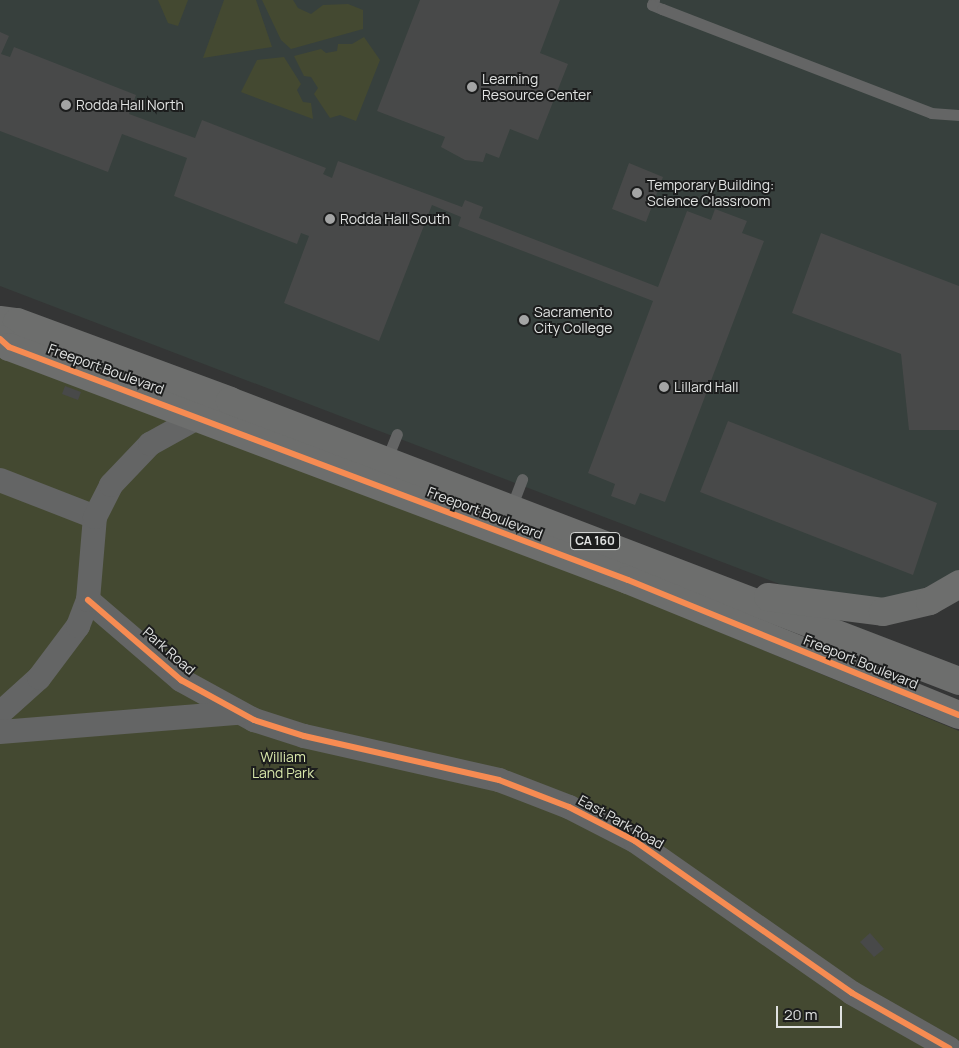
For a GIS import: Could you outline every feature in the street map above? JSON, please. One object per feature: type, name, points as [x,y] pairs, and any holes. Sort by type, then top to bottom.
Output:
[{"type":"main road","name":"Freeport Boulevard","points":[[0,320],[17,322],[230,401],[959,681]]},
{"type":"main road","name":"Freeport Boulevard","points":[[0,339],[9,347],[628,580],[959,715]]},
{"type":"main road","points":[[716,589],[883,612],[930,601],[959,584]]},
{"type":"street","points":[[0,713],[38,678],[62,649],[88,600],[95,517],[111,485],[138,454],[198,417],[230,401]]},
{"type":"street","points":[[0,480],[95,517]]},
{"type":"street","name":"Park Road","points":[[88,600],[181,680],[238,713]]},
{"type":"street","points":[[0,732],[238,713]]},
{"type":"street","name":"East Park Road","points":[[238,713],[304,736],[499,780],[570,807],[635,841],[698,882],[852,993],[948,1048]]},
{"type":"lane","points":[[654,0],[652,5],[931,113],[959,114]]},
{"type":"lane","points":[[386,461],[396,434]]},
{"type":"lane","points":[[511,508],[522,478]]},
{"type":"shaded area","name":"Sacramento City College","points":[[0,0],[959,0],[959,570],[903,599],[842,600],[782,585],[0,286]]},
{"type":"green space","points":[[158,0],[188,0],[178,26],[168,23]]},
{"type":"green space","points":[[224,0],[256,0],[272,47],[203,58]]},
{"type":"green space","points":[[262,0],[293,0],[298,8],[311,14],[323,5],[348,4],[363,10],[363,29],[291,49],[281,40]]},
{"type":"green space","points":[[364,37],[380,60],[356,121],[340,115],[330,118],[314,94],[318,88],[311,77],[304,76],[294,56],[321,49],[326,53],[337,51],[338,44],[352,44]]},
{"type":"green space","points":[[284,57],[301,84],[297,90],[303,102],[311,103],[313,119],[241,92],[257,60]]},
{"type":"green space","name":"William Land Park","points":[[0,354],[594,580],[959,731],[959,1048],[0,1048]]},
{"type":"building","name":"Learning Resource Center","points":[[420,0],[560,0],[540,53],[568,64],[538,140],[510,129],[499,158],[486,153],[483,162],[465,160],[441,147],[445,137],[377,111]]},
{"type":"building","points":[[0,32],[9,36],[1,54],[10,57],[14,47],[136,95],[129,114],[195,138],[202,120],[326,168],[323,174],[332,178],[338,161],[462,207],[465,200],[483,207],[479,218],[658,287],[687,211],[711,220],[715,209],[747,221],[742,233],[764,241],[665,502],[640,493],[635,505],[611,496],[615,484],[588,473],[653,301],[458,226],[461,217],[432,205],[379,341],[284,303],[309,236],[301,233],[297,244],[174,196],[187,158],[122,134],[108,172],[0,131]]},
{"type":"building","name":"Temporary Building: Science Classroom","points":[[629,163],[663,177],[646,222],[612,209]]},
{"type":"building","points":[[821,233],[959,286],[959,430],[909,430],[901,354],[792,313]]},
{"type":"building","points":[[65,386],[81,392],[78,400],[62,394]]},
{"type":"building","points":[[728,421],[937,503],[913,575],[700,492]]},
{"type":"building","points":[[870,933],[884,949],[874,957],[860,942]]},
{"type":"cycle path","points":[[0,339],[9,347],[628,580],[959,715]]},
{"type":"cycle path","points":[[88,600],[181,680],[254,720],[304,736],[499,780],[569,807],[635,841],[852,993],[949,1048]]},
{"type":"place","name":"Learning Resource Center","points":[[472,87]]},
{"type":"place","name":"Rodda Hall North","points":[[66,105]]},
{"type":"place","name":"Temporary Building: Science Classroom","points":[[637,193]]},
{"type":"place","name":"Rodda Hall South","points":[[330,219]]},
{"type":"place","name":"Sacramento City College","points":[[524,320]]},
{"type":"place","name":"Lillard Hall","points":[[664,387]]}]
